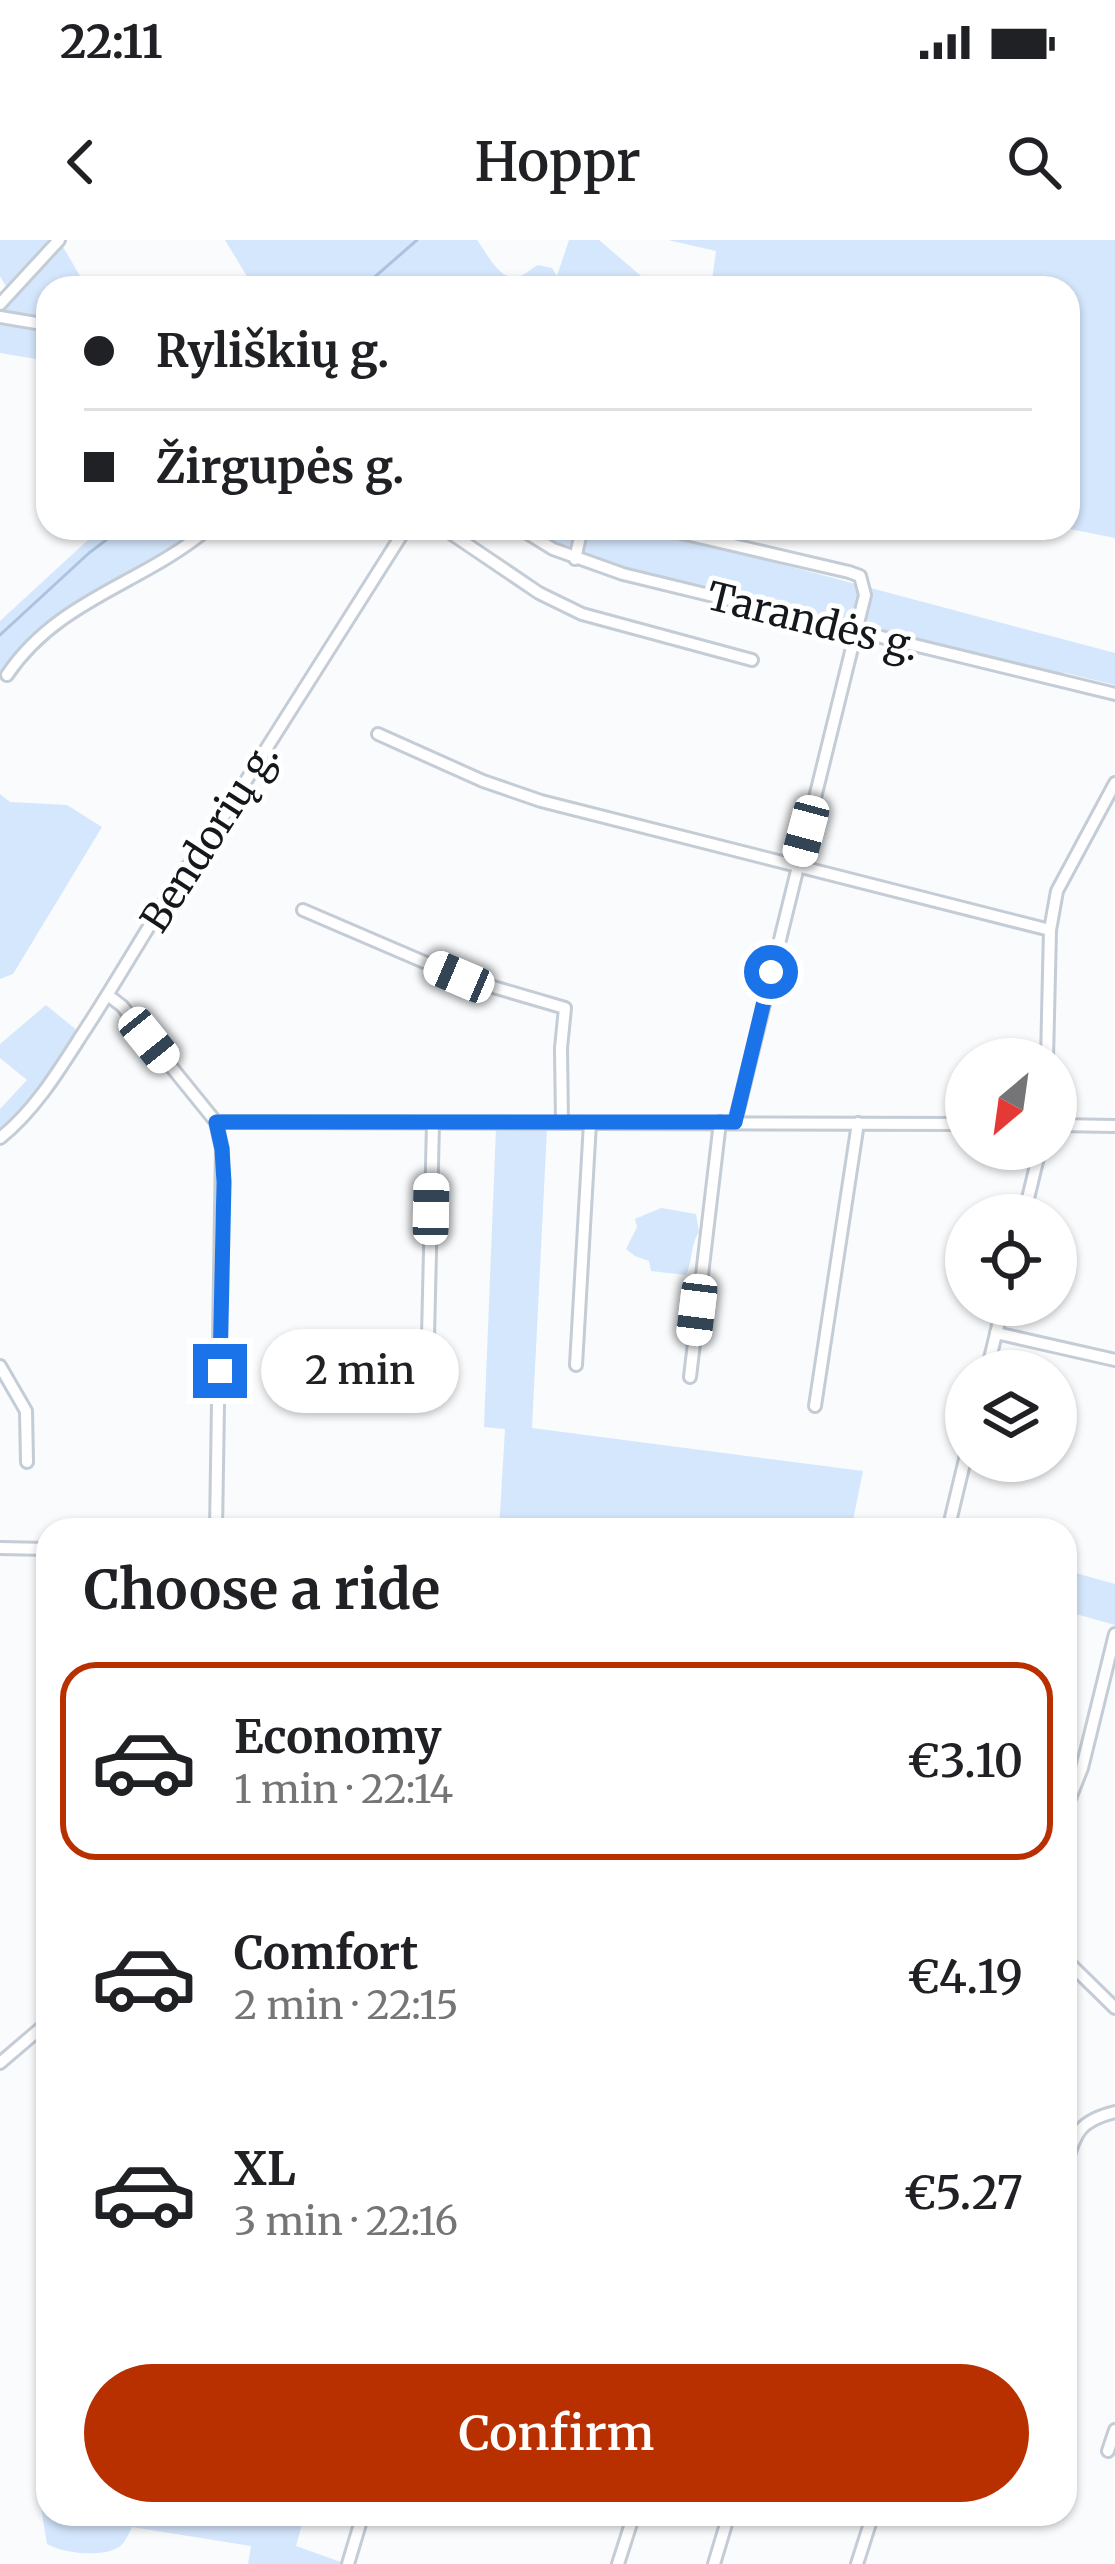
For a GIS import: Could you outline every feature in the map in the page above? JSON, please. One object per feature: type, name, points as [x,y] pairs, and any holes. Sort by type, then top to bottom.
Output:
[{"type":"street","points":[[0,304],[59,240]]},
{"type":"street","points":[[0,317],[36,324]]},
{"type":"street","points":[[7,675],[57,621],[195,540]]},
{"type":"street","name":"Bendorių g.","points":[[0,1138],[34,1102],[109,996],[398,540]]},
{"type":"street","points":[[461,540],[539,592],[582,614],[752,660]]},
{"type":"street","name":"Tarandės g.","points":[[541,540],[575,559],[623,574],[1115,694]]},
{"type":"street","points":[[575,559],[579,540]]},
{"type":"street","points":[[710,540],[860,576],[866,595],[735,1122]]},
{"type":"street","points":[[378,734],[541,801],[1050,930]]},
{"type":"street","points":[[1047,1038],[1050,930],[1062,878],[1115,783]]},
{"type":"street","points":[[303,910],[459,977],[565,1008],[562,1123]]},
{"type":"street","points":[[109,996],[216,1122],[222,1149],[216,1518]]},
{"type":"street","points":[[216,1122],[945,1124]]},
{"type":"street","points":[[690,1378],[720,1122]]},
{"type":"street","points":[[576,1365],[590,1123]]},
{"type":"street","points":[[427,1379],[434,1124]]},
{"type":"street","points":[[815,1406],[858,1124]]},
{"type":"street","points":[[1077,1125],[1115,1126]]},
{"type":"street","points":[[992,1350],[998,1326]]},
{"type":"street","points":[[996,1334],[1115,1360]]},
{"type":"street","points":[[0,1366],[26,1411],[27,1462]]},
{"type":"street","points":[[950,1518],[959,1482]]},
{"type":"street","points":[[0,1548],[36,1549]]},
{"type":"street","points":[[1077,1781],[1115,1634]]},
{"type":"street","points":[[1077,1971],[1115,2008]]},
{"type":"street","points":[[0,2063],[36,2032]]},
{"type":"street","points":[[1077,2136],[1093,2118],[1115,2112]]},
{"type":"street","points":[[1108,2451],[1115,2430]]},
{"type":"street","points":[[348,2564],[359,2526]]},
{"type":"street","points":[[618,2564],[630,2526]]},
{"type":"street","points":[[714,2564],[725,2526]]},
{"type":"street","points":[[857,2564],[869,2526]]},
{"type":"shaded area","points":[[0,240],[59,240],[80,276],[36,276],[36,318],[0,312],[0,297],[7,288],[0,276]]},
{"type":"shaded area","points":[[225,240],[477,240],[507,276],[461,276],[247,276]]},
{"type":"shaded area","points":[[569,240],[599,240],[641,276],[557,276]]},
{"type":"shaded area","points":[[668,240],[1115,240],[1115,538],[1080,531],[1080,276],[713,276],[716,251]]},
{"type":"shaded area","points":[[538,265],[552,268],[557,276],[521,276]]},
{"type":"shaded area","points":[[0,322],[36,330],[36,359],[0,353]]},
{"type":"shaded area","points":[[88,540],[186,540],[78,601],[0,674],[0,621]]},
{"type":"shaded area","points":[[550,540],[690,540],[1115,653],[1115,685],[683,585]]},
{"type":"shaded area","points":[[0,794],[10,802],[67,805],[102,827],[13,974],[0,979]]},
{"type":"shaded area","points":[[46,1005],[79,1032],[43,1084],[0,1132],[0,1109],[27,1080],[0,1058],[0,1044]]},
{"type":"shaded area","points":[[496,1129],[547,1129],[532,1428],[863,1471],[853,1518],[500,1518],[505,1429],[484,1427]]},
{"type":"shaded area","points":[[661,1208],[696,1214],[699,1232],[686,1275],[651,1271],[649,1261],[626,1249],[637,1227],[635,1219]]},
{"type":"shaded area","points":[[1077,1573],[1115,1584],[1115,1625],[1077,1614]]},
{"type":"shaded area","points":[[44,2526],[302,2526],[296,2546],[341,2564],[248,2564],[251,2546],[132,2527],[121,2545],[99,2553],[47,2544]]},
{"type":"waterway","points":[[376,276],[417,240]]},
{"type":"waterway","points":[[0,635],[106,540]]},
{"type":"route","points":[[220,1371],[224,1182],[216,1122],[735,1122],[771,972]]}]
